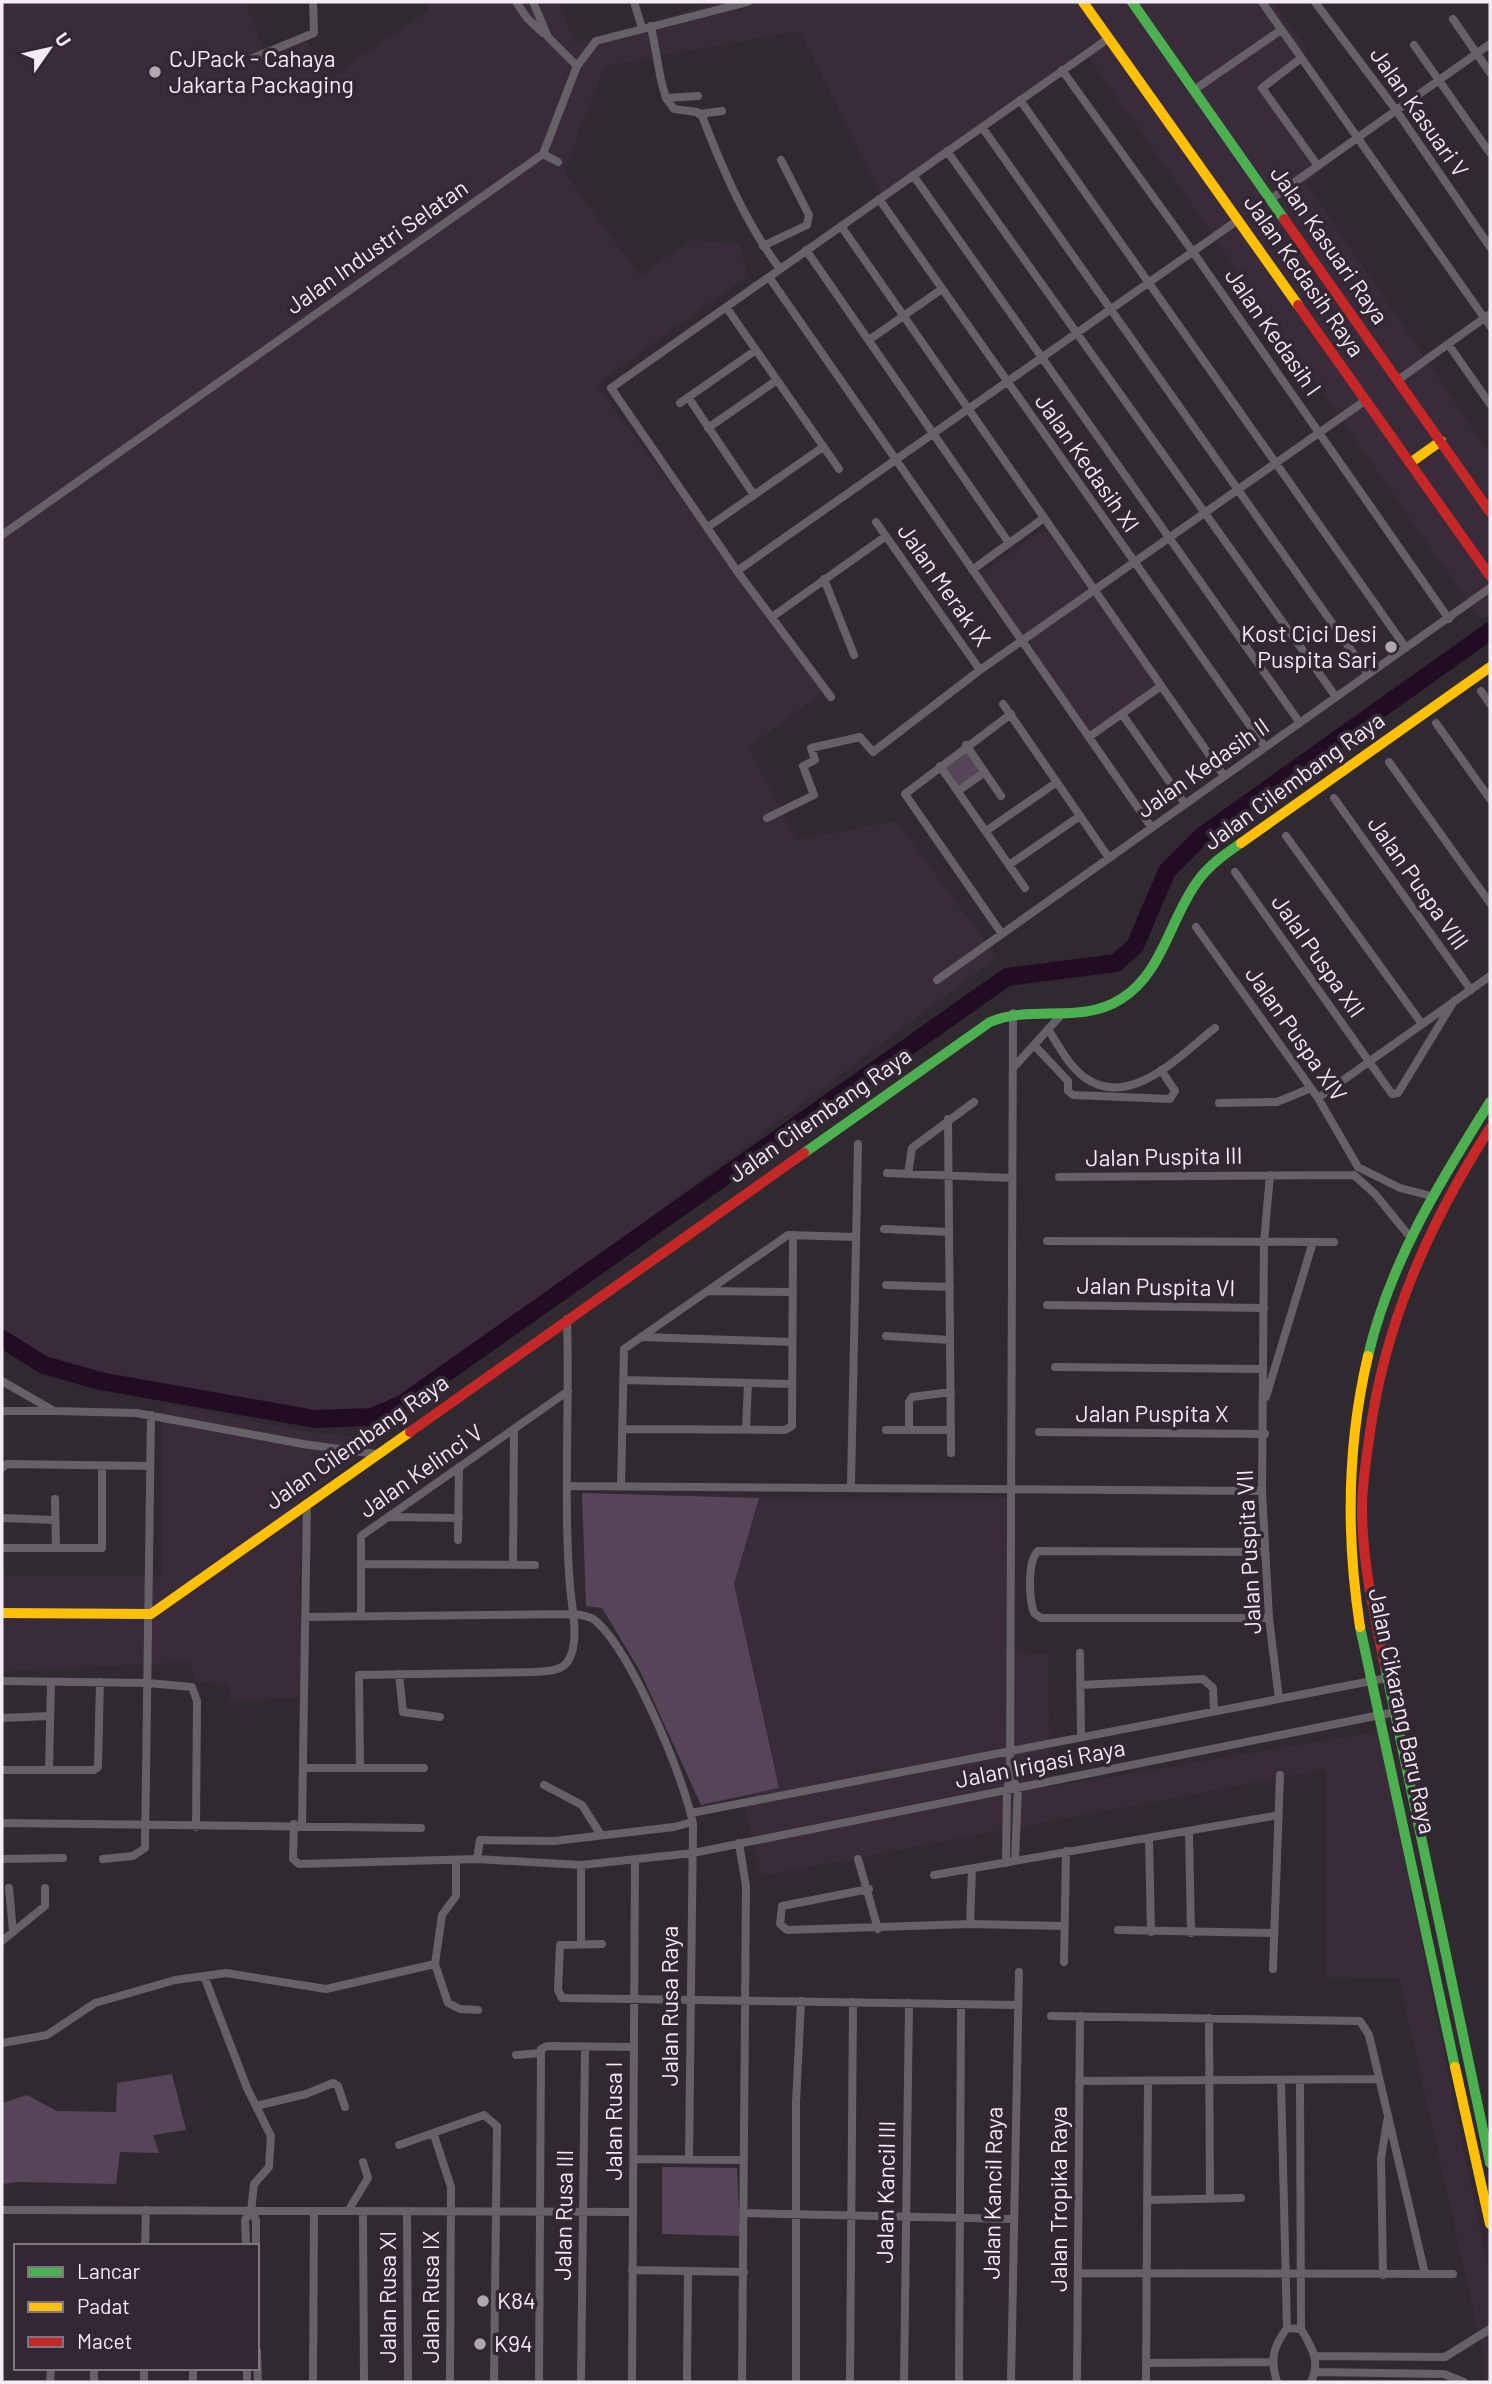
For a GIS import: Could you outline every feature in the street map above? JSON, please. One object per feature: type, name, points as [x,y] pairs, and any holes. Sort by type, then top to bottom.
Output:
[{"type":"main road","name":"Jalan Kedasih Raya","points":[[1083,2],[1490,576]]},
{"type":"main road","name":"Jalan Kasuari Raya","points":[[1132,2],[1490,512]]},
{"type":"main road","points":[[1410,463],[1441,441]]},
{"type":"main road","name":"Jalan Cilembang Raya","points":[[151,1614],[973,1033],[1001,1016],[1013,1013],[1086,1013],[1106,1007],[1131,992],[1154,965],[1198,881],[1224,855],[1490,667]]},
{"type":"main road","name":"Jalan Cikarang Baru Raya","points":[[1490,1102],[1431,1196],[1410,1237],[1382,1306],[1357,1403],[1347,1507],[1354,1597],[1364,1653],[1490,2224]]},
{"type":"main road","name":"Jalan Cikarang Baru Raya","points":[[1490,1128],[1452,1185],[1416,1258],[1394,1320],[1372,1405],[1362,1508],[1371,1598],[1381,1653],[1490,2163]]},
{"type":"main road","points":[[2,1613],[151,1614]]},
{"type":"main road","points":[[1364,1653],[1373,1656],[1381,1653]]},
{"type":"street","points":[[253,58],[314,33],[313,2]]},
{"type":"street","points":[[516,2],[527,18],[577,66]]},
{"type":"street","points":[[533,2],[548,37]]},
{"type":"street","points":[[634,2],[647,27],[666,98],[674,109],[699,114],[722,111]]},
{"type":"street","points":[[558,162],[543,154],[577,66],[596,41],[748,2]]},
{"type":"street","points":[[1262,2],[1300,59],[1487,316],[1490,326]]},
{"type":"street","name":"Jalan Kasuari V","points":[[1315,2],[1396,110],[1490,247]]},
{"type":"street","points":[[1453,19],[1490,73]]},
{"type":"street","points":[[1194,90],[1281,30]]},
{"type":"street","points":[[831,698],[737,571],[611,388],[1109,38]]},
{"type":"street","points":[[1271,199],[1490,44]]},
{"type":"street","points":[[1414,45],[1490,153]]},
{"type":"street","points":[[1300,59],[1262,88],[1318,166]]},
{"type":"street","name":"Jalan Kedasih I","points":[[1062,70],[1449,618]]},
{"type":"street","points":[[666,98],[698,96]]},
{"type":"street","points":[[1020,100],[1278,461],[1406,648]]},
{"type":"street","points":[[699,114],[747,221],[780,269]]},
{"type":"street","points":[[982,127],[1368,674]]},
{"type":"street","points":[[947,151],[1336,697]]},
{"type":"street","name":"Jalan Industri Selatan","points":[[2,535],[543,154]]},
{"type":"street","points":[[763,246],[807,225],[809,215],[781,160]]},
{"type":"street","points":[[913,175],[1300,723]]},
{"type":"street","name":"Jalan Kedasih XI","points":[[879,199],[1265,747]]},
{"type":"street","points":[[737,571],[1238,220]]},
{"type":"street","points":[[841,226],[1224,776]]},
{"type":"street","points":[[806,250],[1009,542]]},
{"type":"street","points":[[769,277],[1152,828]]},
{"type":"street","points":[[869,340],[942,289]]},
{"type":"street","points":[[726,307],[839,469]]},
{"type":"street","points":[[1398,380],[1487,316]]},
{"type":"street","points":[[1448,344],[1490,404]]},
{"type":"street","points":[[754,495],[708,428],[684,400],[756,350]]},
{"type":"street","points":[[708,428],[777,380]]},
{"type":"street","points":[[768,818],[814,795],[803,766],[815,760],[811,748],[860,737],[873,752],[980,670],[1366,400]]},
{"type":"street","points":[[708,527],[823,447]]},
{"type":"street","points":[[972,570],[1044,518]]},
{"type":"street","name":"Jalan Merak IX","points":[[876,522],[980,670]]},
{"type":"street","points":[[772,617],[886,536]]},
{"type":"street","points":[[824,579],[855,655]]},
{"type":"street","name":"Jalan Kedasih II","points":[[937,980],[1490,588]]},
{"type":"street","points":[[1088,737],[1161,686]]},
{"type":"street","points":[[1481,691],[1490,704]]},
{"type":"street","points":[[1003,704],[1109,858]]},
{"type":"street","points":[[1002,934],[905,794],[1010,714]]},
{"type":"street","points":[[1122,714],[1185,804]]},
{"type":"street","points":[[1436,723],[1490,799]]},
{"type":"street","points":[[966,745],[1001,796]]},
{"type":"street","points":[[1389,762],[1490,903]]},
{"type":"street","points":[[940,766],[1024,888]]},
{"type":"street","points":[[958,790],[985,772]]},
{"type":"street","points":[[985,831],[1057,782]]},
{"type":"street","name":"Jalan Puspa VIII","points":[[1334,798],[1471,990]]},
{"type":"street","points":[[1009,865],[1080,816]]},
{"type":"street","points":[[1286,836],[1422,1024]]},
{"type":"street","name":"Jalal Puspa XII","points":[[1235,872],[1388,1091],[1398,1093],[1454,1001]]},
{"type":"street","name":"Jalan Puspa XIV","points":[[1196,927],[1318,1098],[1356,1171]]},
{"type":"street","points":[[1318,1098],[1490,976]]},
{"type":"street","points":[[1011,1862],[1007,1790],[1010,1777],[1013,1013]]},
{"type":"street","points":[[1013,1068],[1061,1015]]},
{"type":"street","points":[[1048,1029],[1079,1072],[1098,1083],[1135,1086],[1215,1028]]},
{"type":"street","points":[[1034,1045],[1068,1081],[1068,1091],[1073,1095],[1170,1099],[1175,1091],[1160,1070]]},
{"type":"street","points":[[1068,1081],[1079,1072]]},
{"type":"street","points":[[1219,1103],[1278,1102],[1311,1088]]},
{"type":"street","points":[[908,1174],[912,1148],[974,1102]]},
{"type":"street","points":[[948,1119],[951,1452]]},
{"type":"street","points":[[852,1488],[858,1143]]},
{"type":"street","points":[[1356,1171],[1400,1188],[1431,1196]]},
{"type":"street","points":[[1356,1171],[1410,1237]]},
{"type":"street","name":"Jalan Puspita III","points":[[1059,1177],[1270,1175],[1356,1171]]},
{"type":"street","points":[[887,1173],[1011,1178]]},
{"type":"street","name":"Jalan Puspita VII","points":[[1270,1175],[1264,1242],[1265,1434],[1262,1491],[1269,1618],[1279,1699]]},
{"type":"street","points":[[884,1229],[949,1233]]},
{"type":"street","points":[[621,1486],[622,1354],[640,1337],[788,1235],[856,1237]]},
{"type":"street","points":[[622,1429],[785,1430],[792,1426],[793,1235]]},
{"type":"street","points":[[1047,1241],[1334,1242]]},
{"type":"street","name":"Jalan Puspita VII","points":[[1265,1404],[1313,1242]]},
{"type":"street","points":[[886,1285],[950,1287]]},
{"type":"street","points":[[707,1291],[793,1292]]},
{"type":"street","name":"Jalan Puspita VI","points":[[1047,1305],[1264,1308]]},
{"type":"street","points":[[360,1768],[359,1675],[555,1670],[567,1663],[572,1651],[572,1614],[568,1562],[567,1319]]},
{"type":"street","points":[[886,1336],[950,1339]]},
{"type":"street","points":[[640,1337],[792,1342]]},
{"type":"street","points":[[1055,1367],[1263,1369]]},
{"type":"street","points":[[623,1380],[792,1384]]},
{"type":"street","points":[[2,1381],[54,1411]]},
{"type":"street","points":[[746,1429],[748,1383]]},
{"type":"street","name":"Jalan Kelinci V","points":[[361,1615],[361,1536],[568,1391]]},
{"type":"street","points":[[909,1430],[909,1402],[912,1397],[951,1392]]},
{"type":"street","points":[[2,1411],[151,1415],[303,1444],[376,1454]]},
{"type":"street","points":[[103,1859],[143,1852],[151,1614],[151,1415]]},
{"type":"street","points":[[513,1564],[514,1429]]},
{"type":"street","points":[[886,1430],[951,1430]]},
{"type":"street","name":"Jalan Puspita X","points":[[1039,1432],[1265,1434]]},
{"type":"street","points":[[2,1468],[7,1464],[150,1466]]},
{"type":"street","points":[[2,1548],[103,1548],[102,1466]]},
{"type":"street","points":[[458,1540],[459,1467]]},
{"type":"street","points":[[568,1486],[943,1486],[1011,1490],[1262,1491]]},
{"type":"street","points":[[55,1499],[56,1548]]},
{"type":"street","points":[[298,1824],[303,1768],[307,1503]]},
{"type":"street","points":[[388,1517],[458,1518]]},
{"type":"street","points":[[2,1518],[54,1520]]},
{"type":"street","points":[[1265,1552],[1038,1550],[1034,1553],[1030,1603],[1034,1613],[1041,1618],[1269,1618]]},
{"type":"street","points":[[361,1564],[535,1564]]},
{"type":"street","points":[[305,1617],[572,1614]]},
{"type":"street","name":"Jalan Rusa Raya","points":[[572,1614],[596,1620],[621,1657],[667,1746],[687,1793],[694,1840],[689,2000],[689,2160]]},
{"type":"street","points":[[1080,1653],[1081,1737]]},
{"type":"street","points":[[400,1674],[403,1713],[440,1717]]},
{"type":"street","name":"Jalan Irigasi Raya","points":[[477,1859],[480,1840],[554,1841],[692,1820],[1010,1751],[1387,1678]]},
{"type":"street","points":[[1080,1685],[1203,1679],[1213,1688],[1214,1711]]},
{"type":"street","points":[[2,1681],[185,1684],[195,1692],[196,1827]]},
{"type":"street","points":[[49,1770],[51,1682]]},
{"type":"street","points":[[2,1770],[94,1770],[98,1764],[100,1682]]},
{"type":"street","name":"Jalan Irigasi Raya","points":[[298,1824],[293,1859],[299,1864],[477,1859],[581,1865],[635,1860],[694,1853],[1395,1712]]},
{"type":"street","points":[[2,1718],[50,1716]]},
{"type":"street","points":[[303,1768],[424,1769]]},
{"type":"street","points":[[1273,1969],[1280,1775]]},
{"type":"street","points":[[1010,1777],[1018,1788],[1011,1862]]},
{"type":"street","points":[[544,1785],[582,1805],[601,1835]]},
{"type":"street","points":[[934,1875],[1279,1815]]},
{"type":"street","points":[[2,1823],[196,1827],[298,1824],[421,1828]]},
{"type":"street","points":[[1189,1832],[1191,1933]]},
{"type":"street","points":[[1149,1838],[1151,1932]]},
{"type":"street","points":[[739,1843],[746,1886],[742,2382]]},
{"type":"street","points":[[1064,1962],[1066,1851]]},
{"type":"street","points":[[2,1859],[63,1858]]},
{"type":"street","points":[[858,1859],[869,1889],[878,1929]]},
{"type":"street","points":[[457,1860],[456,1896],[442,1915],[435,1964],[448,2003],[460,2009],[478,2010]]},
{"type":"street","name":"Jalan Rusa I","points":[[632,2382],[635,1860]]},
{"type":"street","points":[[581,1865],[581,1943]]},
{"type":"street","points":[[970,1924],[972,1869]]},
{"type":"street","points":[[9,1888],[13,1932]]},
{"type":"street","points":[[2,1941],[45,1906],[45,1888]]},
{"type":"street","points":[[869,1889],[782,1906],[780,1924],[788,1930],[970,1924],[1063,1926]]},
{"type":"street","points":[[1118,1930],[1274,1933]]},
{"type":"street","points":[[603,1944],[562,1943],[559,1946],[558,1990],[561,1997],[1017,2005]]},
{"type":"street","points":[[2,2043],[55,2032],[86,2009],[143,1987],[226,1973],[326,1989],[435,1964]]},
{"type":"street","name":"Jalan Kancil Raya","points":[[1011,2382],[1018,1972]]},
{"type":"street","points":[[204,1976],[271,2136],[269,2167],[254,2184],[251,2211],[245,2220],[246,2244]]},
{"type":"street","points":[[796,2382],[796,2103],[801,2001]]},
{"type":"street","points":[[850,2382],[853,2002]]},
{"type":"street","name":"Jalan Kancil III","points":[[904,2382],[909,2003]]},
{"type":"street","points":[[958,2382],[961,2004]]},
{"type":"street","points":[[1051,2016],[1360,2021],[1369,2035],[1424,2274]]},
{"type":"street","name":"Jalan Tropika Raya","points":[[1077,2382],[1080,2016]]},
{"type":"street","points":[[1209,2018],[1210,2199]]},
{"type":"street","points":[[539,2382],[541,2049],[547,2046],[634,2047]]},
{"type":"street","name":"Jalan Rusa III","points":[[581,2382],[585,2048]]},
{"type":"street","points":[[516,2055],[541,2053]]},
{"type":"street","points":[[1079,2081],[1300,2082],[1378,2079]]},
{"type":"street","points":[[1146,2382],[1148,2081]]},
{"type":"street","points":[[1277,2382],[1271,2362],[1275,2344],[1287,2328],[1281,2082]]},
{"type":"street","points":[[1300,2082],[1301,2329],[1316,2356],[1316,2372],[1311,2382]]},
{"type":"street","points":[[257,2106],[333,2084],[338,2086],[345,2107]]},
{"type":"street","points":[[399,2146],[484,2115],[494,2121],[498,2147],[494,2382]]},
{"type":"street","points":[[1383,2275],[1381,2159],[1387,2120]]},
{"type":"street","name":"Jalan Rusa IX","points":[[434,2135],[450,2180],[450,2382]]},
{"type":"street","points":[[633,2159],[744,2160]]},
{"type":"street","points":[[348,2211],[368,2178],[363,2162]]},
{"type":"street","points":[[1148,2200],[1241,2198]]},
{"type":"street","points":[[2,2210],[632,2212]]},
{"type":"street","points":[[145,2244],[146,2210]]},
{"type":"street","points":[[251,2211],[256,2220],[256,2244]]},
{"type":"street","points":[[313,2382],[314,2211]]},
{"type":"street","points":[[363,2211],[364,2382]]},
{"type":"street","name":"Jalan Rusa XI","points":[[407,2211],[408,2382]]},
{"type":"street","points":[[743,2213],[1012,2219]]},
{"type":"street","points":[[632,2270],[744,2272]]},
{"type":"street","points":[[687,2382],[688,2271]]},
{"type":"street","points":[[1079,2273],[1453,2274]]},
{"type":"street","points":[[1287,2328],[1301,2329]]},
{"type":"street","points":[[1316,2356],[1445,2357],[1490,2329]]},
{"type":"street","points":[[1444,2374],[1445,2357]]},
{"type":"street","points":[[1147,2363],[1271,2362]]},
{"type":"street","points":[[1316,2372],[1444,2374],[1464,2382]]},
{"type":"shaded area","points":[[2,2],[245,2],[264,48],[304,38],[332,77],[429,10],[425,2],[569,2],[561,5],[574,43],[717,2],[1273,2],[1309,52],[1262,88],[1321,172],[1306,183],[1490,454],[1490,613],[1481,620],[1084,50],[881,196],[799,31],[604,66],[564,172],[640,276],[692,240],[740,245],[747,276],[596,385],[825,690],[748,748],[797,840],[896,821],[997,957],[402,1404],[372,1417],[315,1419],[44,1365],[19,1352],[2,1336]]},
{"type":"shaded area","points":[[1045,529],[1158,685],[1089,734],[980,574]]},
{"type":"shaded area","points":[[966,747],[982,772],[959,788],[942,764]]},
{"type":"shaded area","points":[[163,1404],[307,1432],[382,1439],[293,1506],[305,1522],[299,1579],[303,1697],[230,1701],[230,1684],[196,1682],[189,1662],[2,1671],[2,1575],[161,1575]]},
{"type":"shaded area","points":[[582,1493],[759,1498],[734,1584],[779,1788],[701,1805],[640,1671],[602,1608],[586,1606]]},
{"type":"shaded area","points":[[759,1498],[1007,1498],[1006,1650],[1048,1655],[1050,1787],[1378,1732],[1490,2279],[1490,2382],[1484,2382],[1484,2358],[1399,1978],[1325,1977],[1326,1769],[761,1876],[742,1796],[779,1788],[734,1584]]},
{"type":"shaded area","points":[[172,2074],[186,2130],[153,2135],[159,2153],[120,2152],[116,2184],[2,2184],[2,2103],[27,2095],[57,2111],[116,2112],[117,2083]]},
{"type":"shaded area","points":[[662,2167],[737,2168],[740,2236],[662,2234]]},
{"type":"waterway","points":[[2,1339],[44,1365],[100,1381],[315,1419],[372,1417],[402,1404],[1007,977],[1116,963],[1135,946],[1167,871],[1202,836],[1490,631]]},
{"type":"traffic: fast","points":[[1132,2],[1284,219]]},
{"type":"traffic: fast","points":[[804,1153],[990,1022],[1023,1014],[1089,1011],[1121,999],[1135,988],[1156,961],[1201,876],[1241,843]]},
{"type":"traffic: fast","points":[[1368,1356],[1389,1288],[1418,1224],[1490,1102]]},
{"type":"traffic: fast","points":[[1360,1627],[1455,2067]]},
{"type":"traffic: fast","points":[[1385,1666],[1490,2163]]},
{"type":"traffic: slow","points":[[1083,2],[1298,305]]},
{"type":"traffic: slow","points":[[1410,463],[1441,441]]},
{"type":"traffic: slow","points":[[1241,843],[1490,667]]},
{"type":"traffic: slow","points":[[1360,1627],[1352,1559],[1351,1491],[1356,1423],[1368,1356]]},
{"type":"traffic: slow","points":[[2,1613],[151,1614],[410,1432]]},
{"type":"traffic: slow","points":[[1455,2067],[1490,2224]]},
{"type":"traffic: jam","points":[[1284,219],[1490,512]]},
{"type":"traffic: jam","points":[[1298,305],[1490,576]]},
{"type":"traffic: jam","points":[[1385,1666],[1369,1587],[1362,1508],[1363,1482],[1376,1397],[1398,1316],[1428,1239],[1490,1128]]},
{"type":"traffic: jam","points":[[410,1432],[804,1153]]},
{"type":"place","name":"CJPack - Cahaya Jakarta Packaging","points":[[155,72]]},
{"type":"place","name":"Kost Cici Desi Puspita Sari","points":[[1391,647]]},
{"type":"place","name":"K84","points":[[483,2301]]},
{"type":"place","name":"K94","points":[[480,2344]]}]
